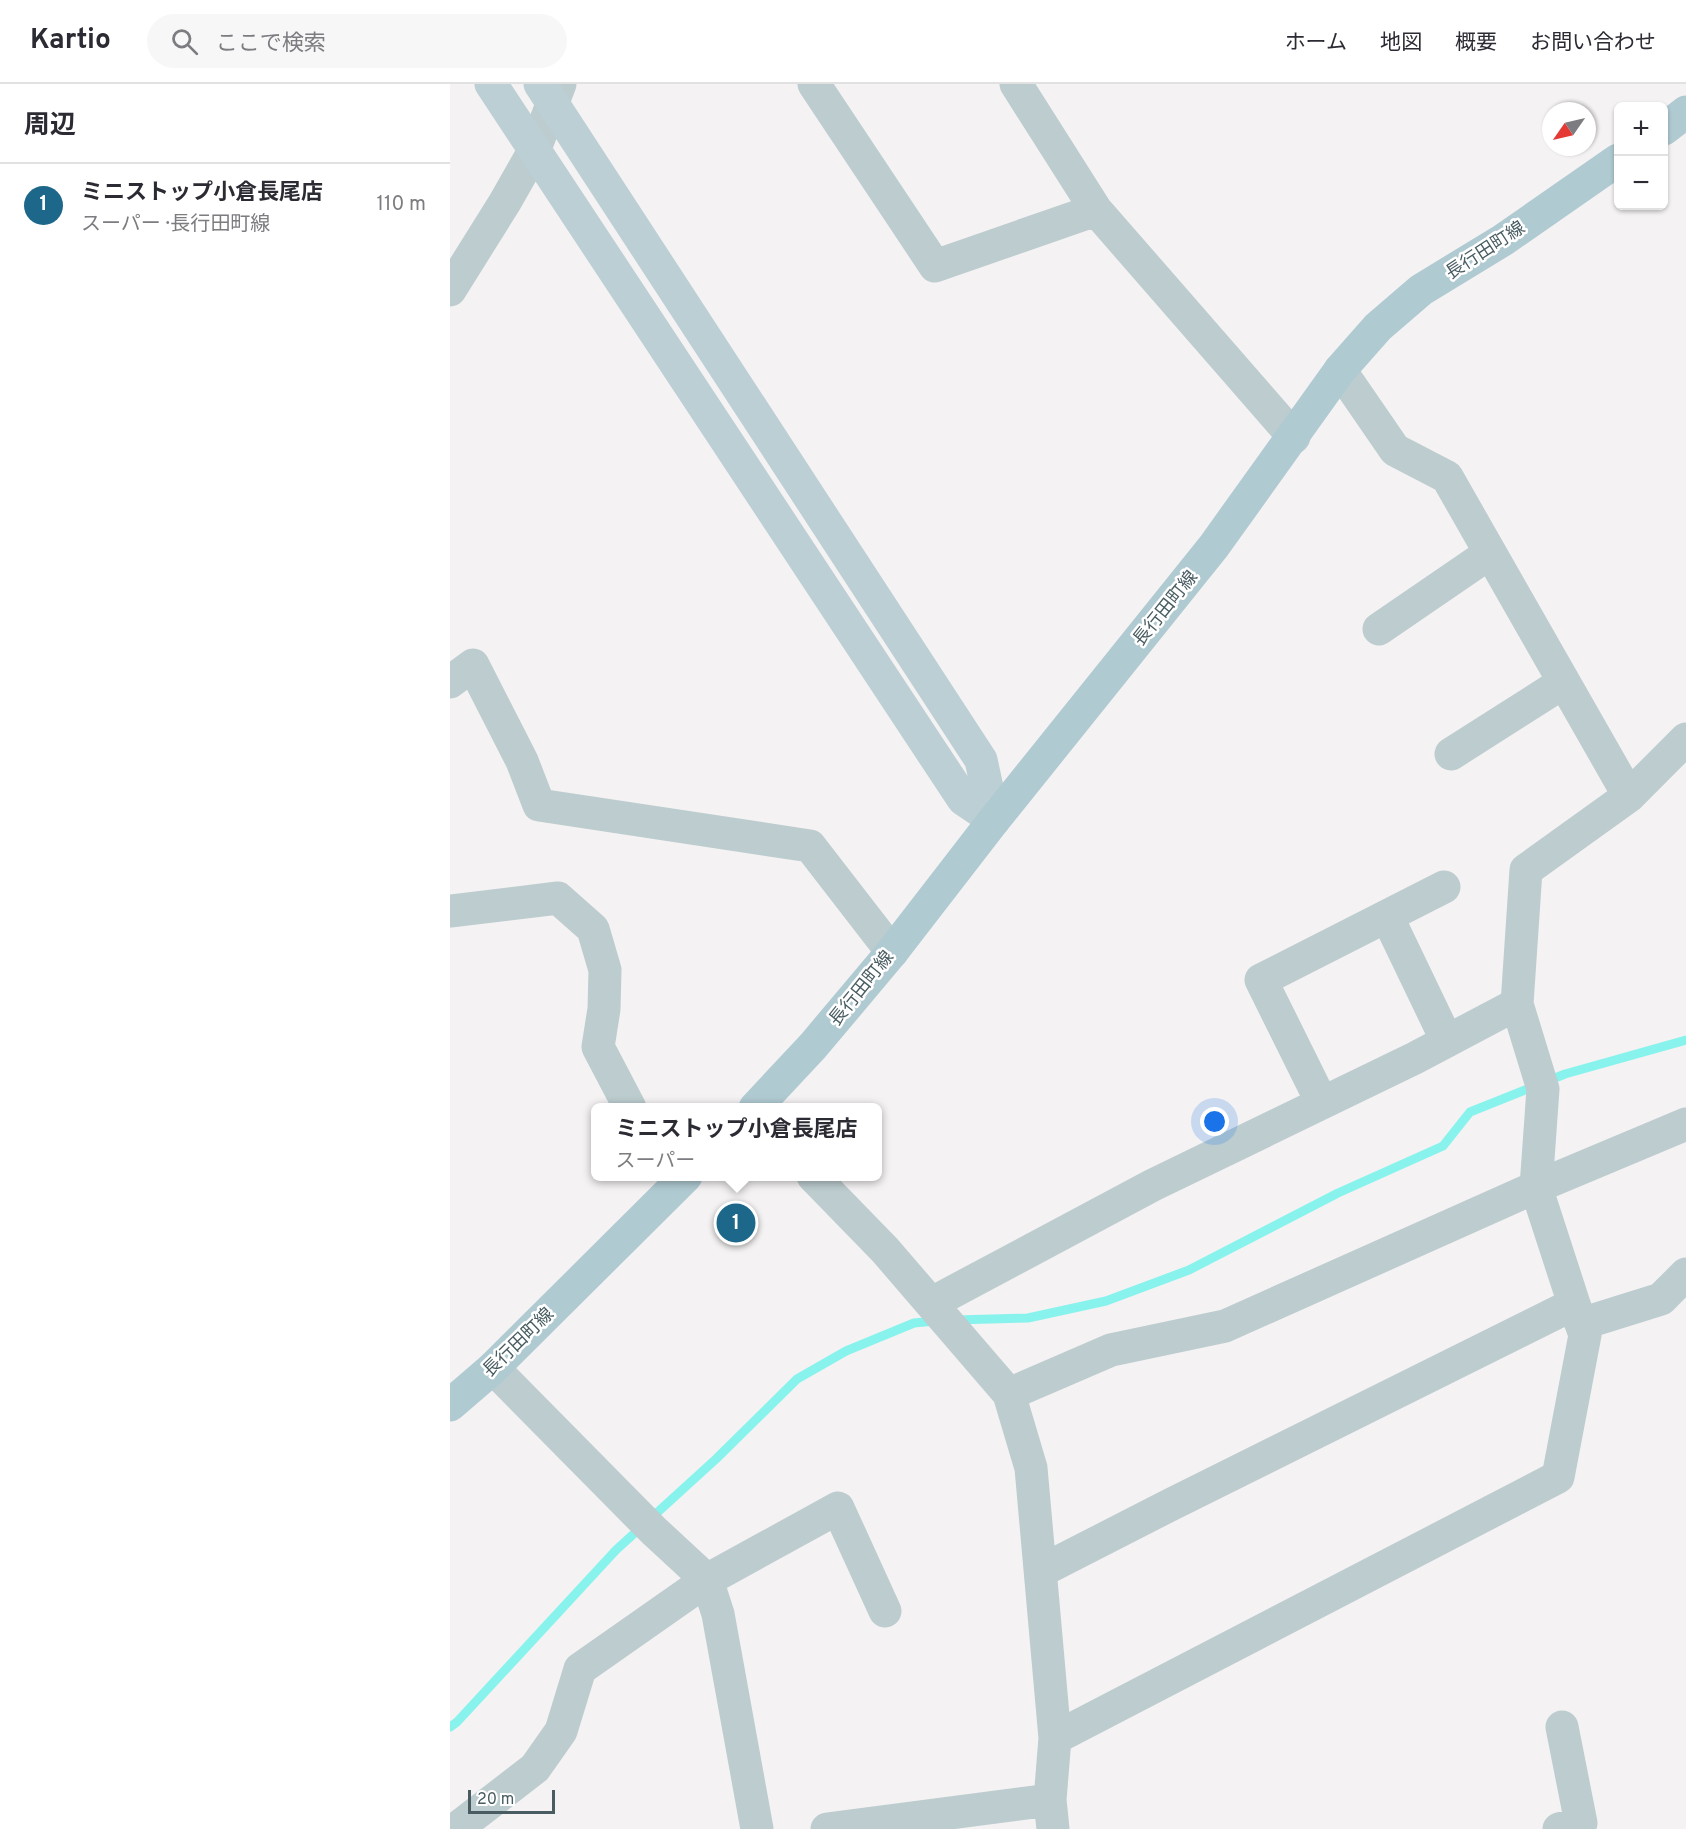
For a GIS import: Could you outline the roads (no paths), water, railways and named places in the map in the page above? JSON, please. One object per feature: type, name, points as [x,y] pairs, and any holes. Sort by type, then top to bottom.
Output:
[{"type":"main road","points":[[1668,126],[1686,112]]},
{"type":"main road","name":"長行田町線","points":[[759,1103],[813,1046],[892,952],[994,820],[1214,546],[1340,370],[1378,327],[1421,290],[1503,240],[1614,163]]},
{"type":"main road","name":"長行田町線","points":[[450,1405],[493,1368],[674,1181]]},
{"type":"street","points":[[491,84],[963,799],[994,820]]},
{"type":"street","points":[[814,84],[935,266],[1096,210]]},
{"type":"street","points":[[1016,84],[1096,210],[1294,436]]},
{"type":"street","points":[[450,290],[506,202],[534,151],[550,91]]},
{"type":"street","points":[[550,91],[981,760],[994,820]]},
{"type":"street","points":[[1340,370],[1395,450],[1447,477],[1629,796]]},
{"type":"street","points":[[1379,629],[1490,553]]},
{"type":"street","points":[[450,682],[473,665],[522,760],[539,804],[810,846],[892,952]]},
{"type":"street","points":[[1451,754],[1564,682]]},
{"type":"street","points":[[1055,1738],[1558,1477],[1585,1335],[1536,1187],[1543,1089],[1517,1004],[1526,870],[1629,796],[1686,739]]},
{"type":"street","points":[[1322,1103],[1261,980],[1444,887]]},
{"type":"street","points":[[450,911],[558,898],[593,929],[605,970],[604,1009],[598,1047],[628,1103]]},
{"type":"street","points":[[1387,916],[1447,1041]]},
{"type":"street","points":[[932,1303],[1153,1185],[1447,1041],[1517,1004]]},
{"type":"street","points":[[1009,1394],[1111,1350],[1225,1326],[1536,1187],[1686,1124]]},
{"type":"street","points":[[818,1181],[885,1250],[1009,1394],[1031,1468],[1055,1738],[1051,1814],[827,1829]]},
{"type":"street","points":[[1041,1572],[1170,1505],[1577,1314],[1661,1299],[1686,1274]]},
{"type":"street","points":[[493,1368],[654,1531],[707,1580],[718,1614],[757,1829]]},
{"type":"street","points":[[456,1829],[535,1768],[561,1731],[580,1669],[707,1580],[838,1508],[885,1611]]},
{"type":"street","points":[[1558,1829],[1581,1823],[1562,1727]]},
{"type":"waterway","points":[[955,1320],[1028,1318],[1106,1301],[1189,1270],[1338,1193],[1443,1146],[1470,1112],[1565,1074],[1686,1040]]},
{"type":"waterway","points":[[450,1727],[616,1550],[716,1459],[797,1379],[846,1351],[914,1323],[935,1321]]},
{"type":"place","name":"ミニストップ小倉長尾店","points":[[736,1223]]}]
